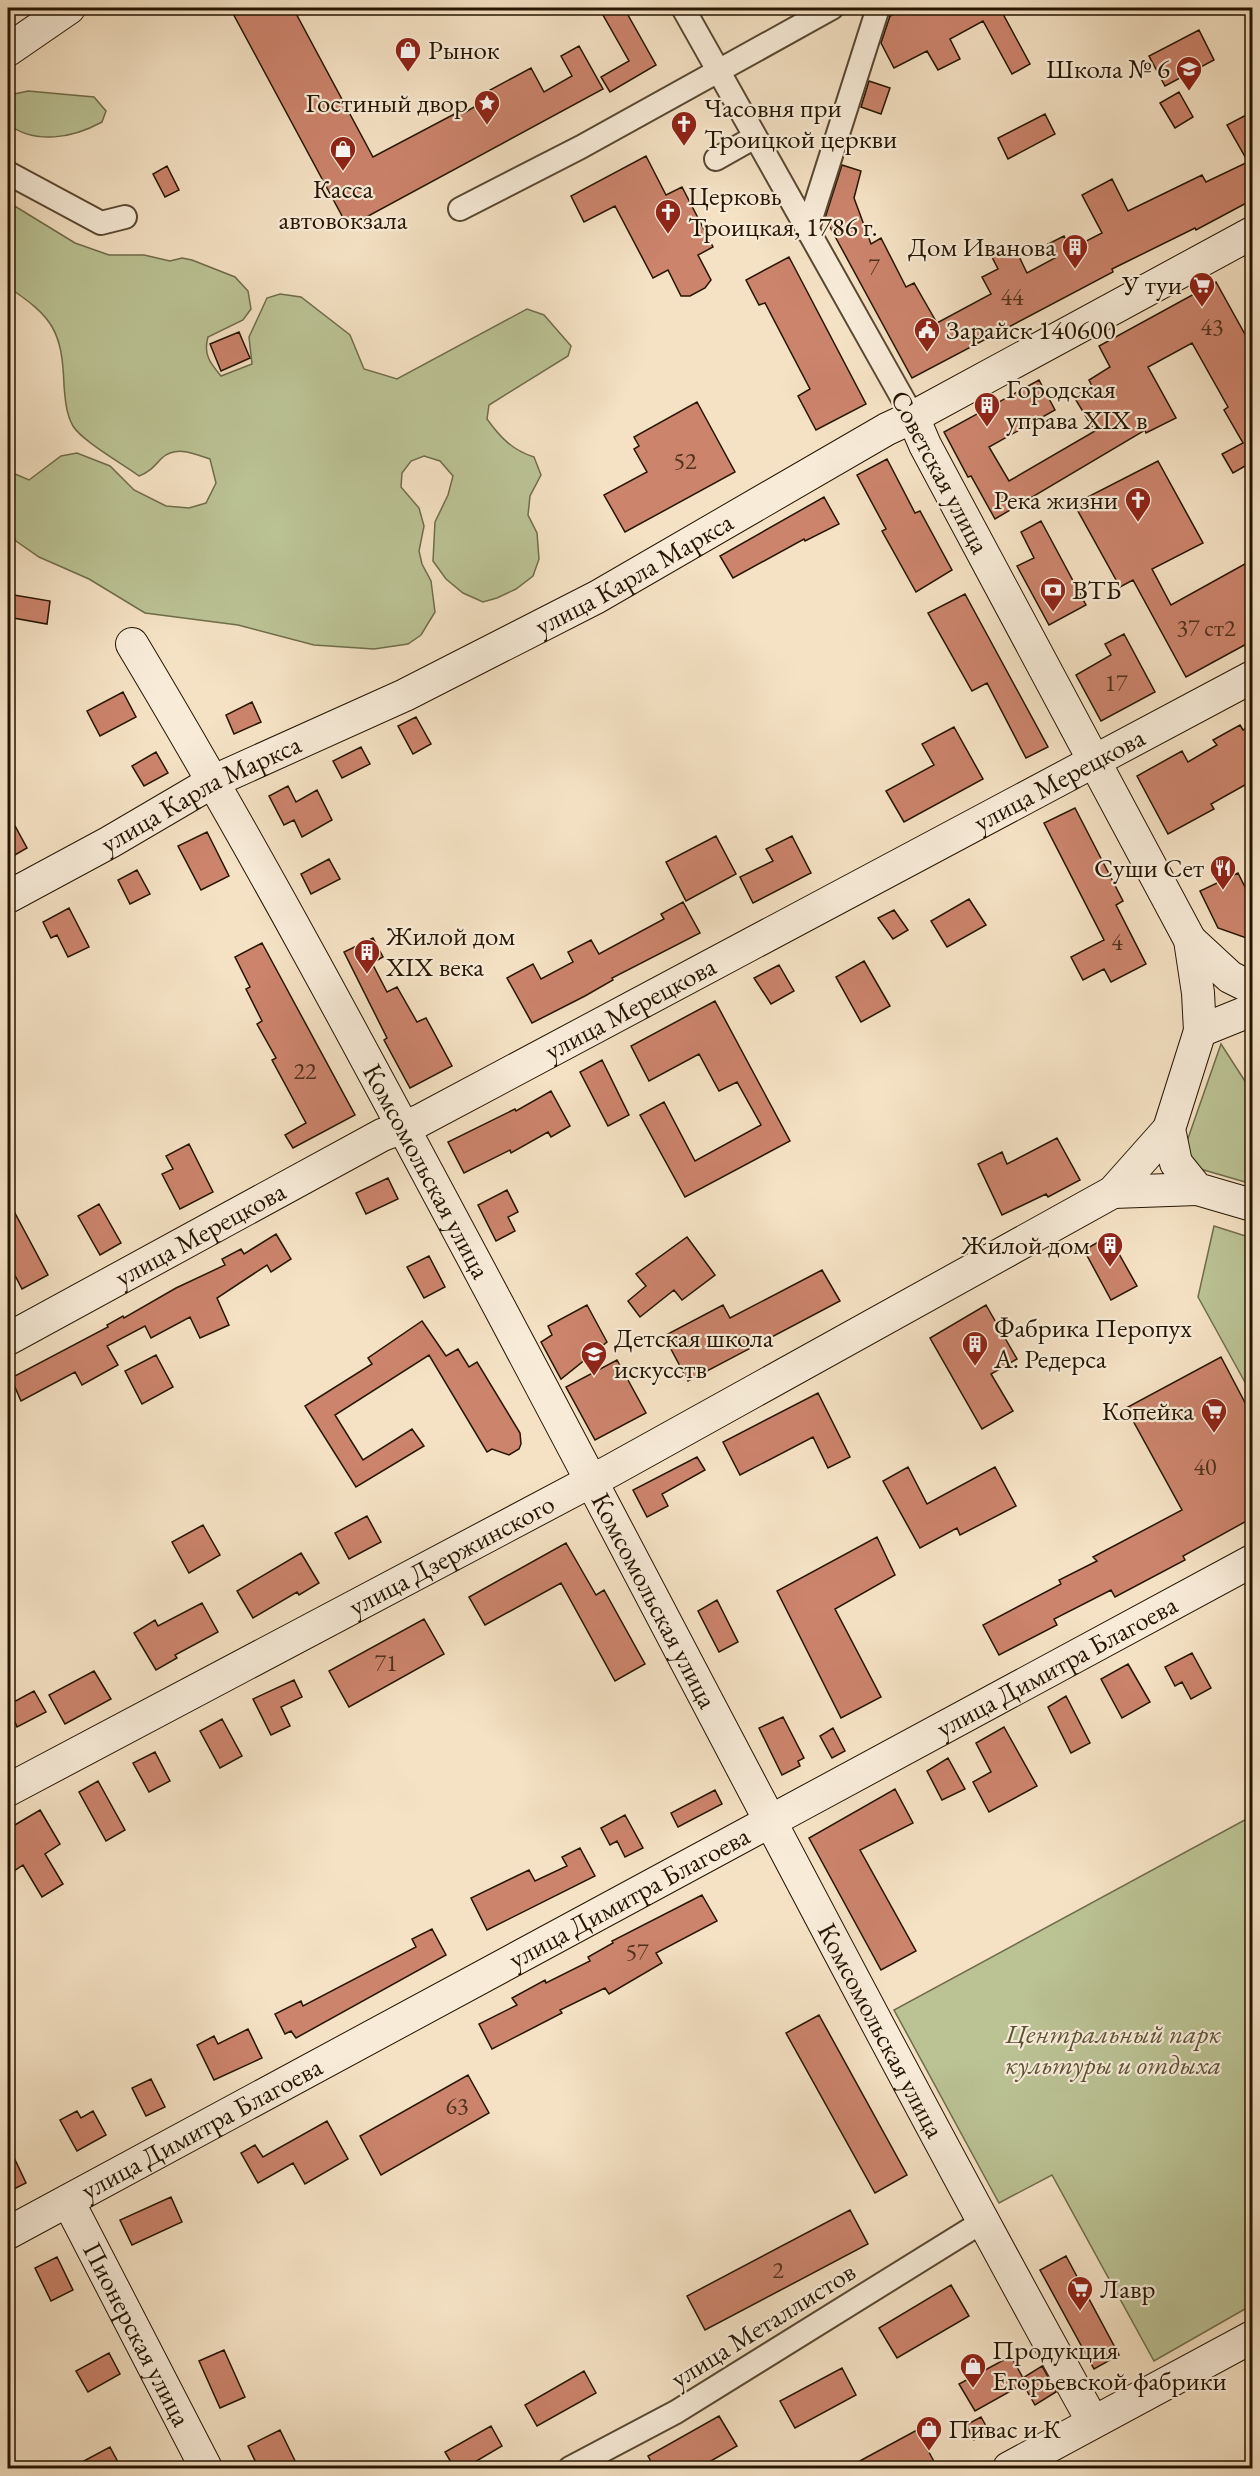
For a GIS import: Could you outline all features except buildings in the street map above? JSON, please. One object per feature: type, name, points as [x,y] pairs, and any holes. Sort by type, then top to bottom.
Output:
[{"type":"street","points":[[8,50],[69,8]]},
{"type":"street","name":"Советская улица","points":[[683,8],[913,417],[925,445],[1190,940],[1230,977],[1252,988]]},
{"type":"street","points":[[460,209],[581,147],[832,8]]},
{"type":"street","points":[[807,231],[878,8]]},
{"type":"street","points":[[716,159],[754,137]]},
{"type":"street","points":[[8,173],[100,223],[125,217]]},
{"type":"street","name":"улица Карла Маркса","points":[[8,897],[110,842],[214,781],[405,695],[597,597],[887,429],[1252,233]]},
{"type":"street","name":"Комсомольская улица","points":[[132,644],[214,781],[405,1127],[982,2222],[1093,2422]]},
{"type":"street","name":"улица Мерецкова","points":[[8,1339],[382,1135],[429,1116],[1252,677]]},
{"type":"street","name":"Советская улица","points":[[1190,940],[1198,993],[1200,1031]]},
{"type":"street","points":[[1197,1189],[1176,1164],[1168,1129],[1200,1031],[1252,1010]]},
{"type":"street","name":"улица Дзержинского","points":[[8,1790],[591,1480],[1113,1192],[1168,1129]]},
{"type":"street","name":"улица Дзержинского","points":[[1113,1192],[1197,1189],[1252,1205]]},
{"type":"street","name":"улица Димитра Благоева","points":[[8,2233],[1252,1561]]},
{"type":"street","name":"Пионерская улица","points":[[68,2201],[206,2469]]},
{"type":"street","name":"улица Металлистов","points":[[570,2469],[676,2412],[982,2222]]},
{"type":"street","points":[[1009,2469],[1252,2337]]},
{"type":"green space","points":[[28,91],[94,97],[106,111],[102,122],[79,132],[54,137],[30,135],[8,124],[10,95]]},
{"type":"green space","points":[[8,202],[75,243],[109,255],[144,255],[170,261],[182,258],[235,277],[248,291],[251,309],[243,320],[208,337],[206,348],[208,358],[221,376],[252,364],[249,337],[267,298],[280,294],[301,297],[350,335],[364,369],[397,379],[527,309],[544,315],[571,346],[568,356],[489,405],[487,419],[507,442],[519,451],[534,457],[541,475],[530,496],[528,515],[537,533],[539,559],[533,576],[516,589],[483,602],[463,593],[446,579],[433,561],[435,522],[448,495],[453,476],[440,461],[424,456],[411,461],[402,473],[401,487],[419,508],[424,526],[419,551],[422,564],[431,581],[435,612],[421,635],[408,644],[374,649],[314,645],[238,625],[145,613],[89,579],[39,557],[16,541],[8,529],[8,471],[29,480],[61,456],[77,453],[110,466],[134,490],[166,506],[189,508],[206,503],[216,483],[210,459],[179,451],[167,454],[149,471],[139,476],[94,445],[73,426],[66,406],[61,351],[52,327],[35,307],[8,287]]},
{"type":"green space","points":[[1221,1044],[1252,1092],[1252,1184],[1197,1168],[1185,1147]]},
{"type":"green space","points":[[1214,1226],[1252,1238],[1252,1395],[1198,1297]]},
{"type":"green space","name":"Центральный парк культуры и отдыха","points":[[1252,1816],[1252,2305],[1154,2361],[1052,2175],[999,2203],[894,2010]]},
{"type":"place","name":"Рынок","points":[[408,73]]},
{"type":"place","name":"Школа № 6","points":[[1189,92]]},
{"type":"place","name":"Гостиный двор","points":[[487,126]]},
{"type":"place","name":"Часовня при Троицкой церкви","points":[[684,147]]},
{"type":"place","name":"Касса автовокзала","points":[[343,172]]},
{"type":"place","name":"Церковь Троицкая, 1786 г.","points":[[668,235]]},
{"type":"place","name":"Дом Иванова","points":[[1075,270]]},
{"type":"place","name":"У туи","points":[[1202,308]]},
{"type":"place","name":"Зарайск 140600","points":[[927,353]]},
{"type":"place","name":"Городская управа XIX в","points":[[987,428]]},
{"type":"place","name":"Река жизни","points":[[1138,523]]},
{"type":"place","name":"ВТБ","points":[[1053,613]]},
{"type":"place","name":"Суши Сет","points":[[1223,891]]},
{"type":"place","name":"Жилой дом XIX века","points":[[367,975]]},
{"type":"place","name":"Жилой дом","points":[[1110,1268]]},
{"type":"place","name":"Фабрика Перопух А. Редерса","points":[[975,1367]]},
{"type":"place","name":"Детская школа искусств","points":[[594,1377]]},
{"type":"place","name":"Копейка","points":[[1214,1434]]},
{"type":"place","name":"Лавр","points":[[1080,2312]]},
{"type":"place","name":"Продукция Егорьевской фабрики","points":[[973,2389]]},
{"type":"place","name":"Пивас и К","points":[[929,2452]]}]
